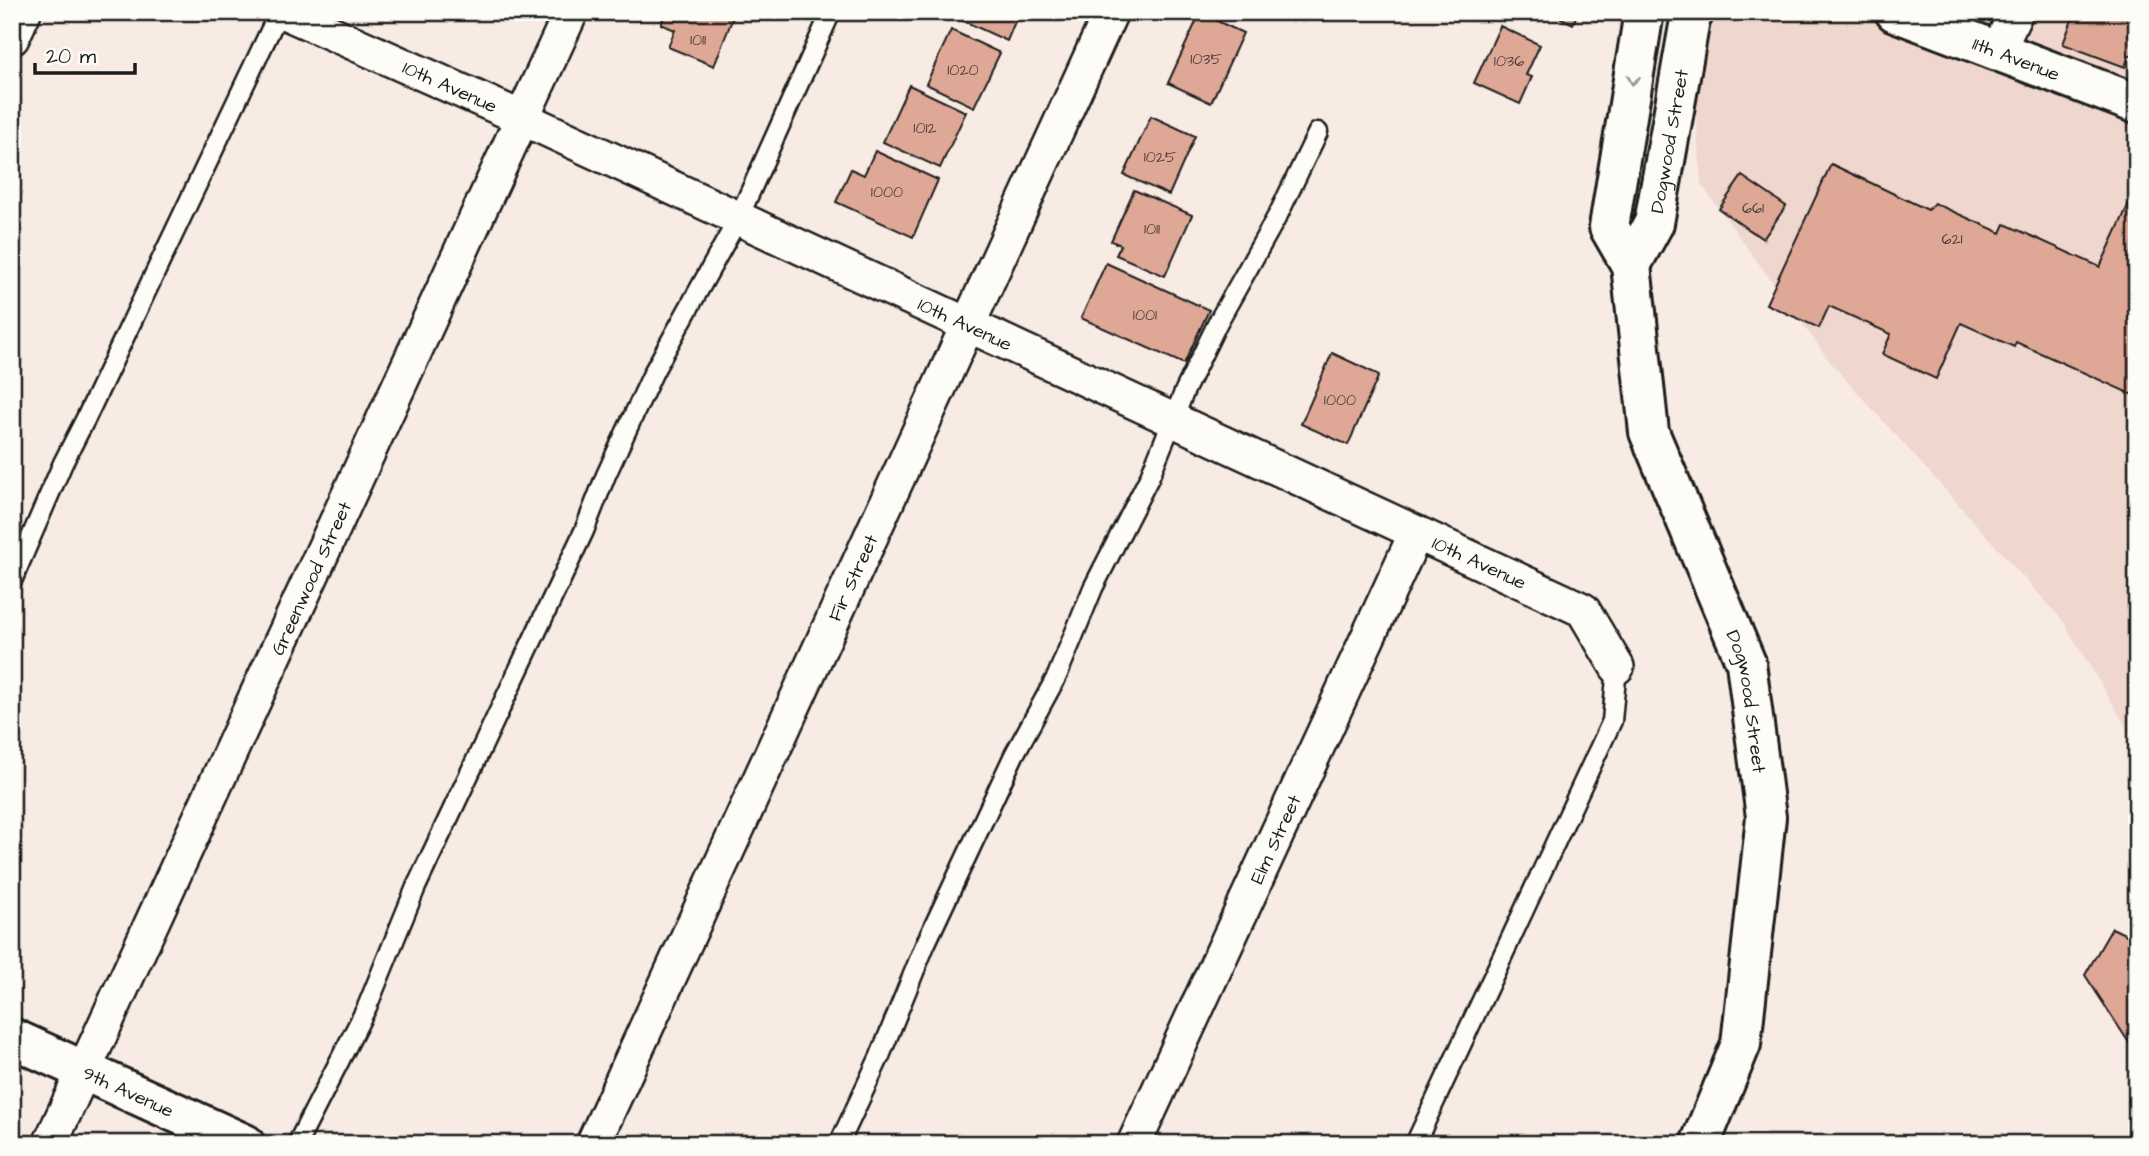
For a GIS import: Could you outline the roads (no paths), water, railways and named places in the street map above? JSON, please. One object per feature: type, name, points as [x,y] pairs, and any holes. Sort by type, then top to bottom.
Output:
[{"type":"main road","name":"Dogwood Street","points":[[1644,12],[1609,227],[1632,265],[1649,432],[1746,663],[1766,817],[1741,1044],[1700,1144]]},
{"type":"main road","name":"Dogwood Street","points":[[1632,265],[1654,223],[1690,20],[1694,12]]},
{"type":"main road","name":"11th Avenue","points":[[1895,12],[2137,104]]},
{"type":"main road","name":"9th Avenue","points":[[12,1038],[245,1144]]},
{"type":"street","points":[[12,38],[24,12]]},
{"type":"street","name":"10th Avenue","points":[[282,12],[522,118],[1583,610],[1617,667]]},
{"type":"street","name":"Greenwood Street","points":[[50,1144],[571,12]]},
{"type":"street","name":"Fir Street","points":[[593,1144],[1111,12]]},
{"type":"street","points":[[1998,51],[2016,12]]},
{"type":"street","name":"Elm Street","points":[[1134,1144],[1416,533]]},
{"type":"lane","points":[[12,581],[63,463],[282,12]]},
{"type":"lane","points":[[297,1144],[367,1007],[416,887],[584,531],[606,475],[654,371],[738,219],[831,12]]},
{"type":"lane","points":[[839,1144],[880,1056],[925,945],[1014,755],[1057,676],[1093,588],[1149,478],[1218,322],[1279,213],[1318,132]]},
{"type":"lane","points":[[1415,1144],[1612,721],[1617,667]]}]
